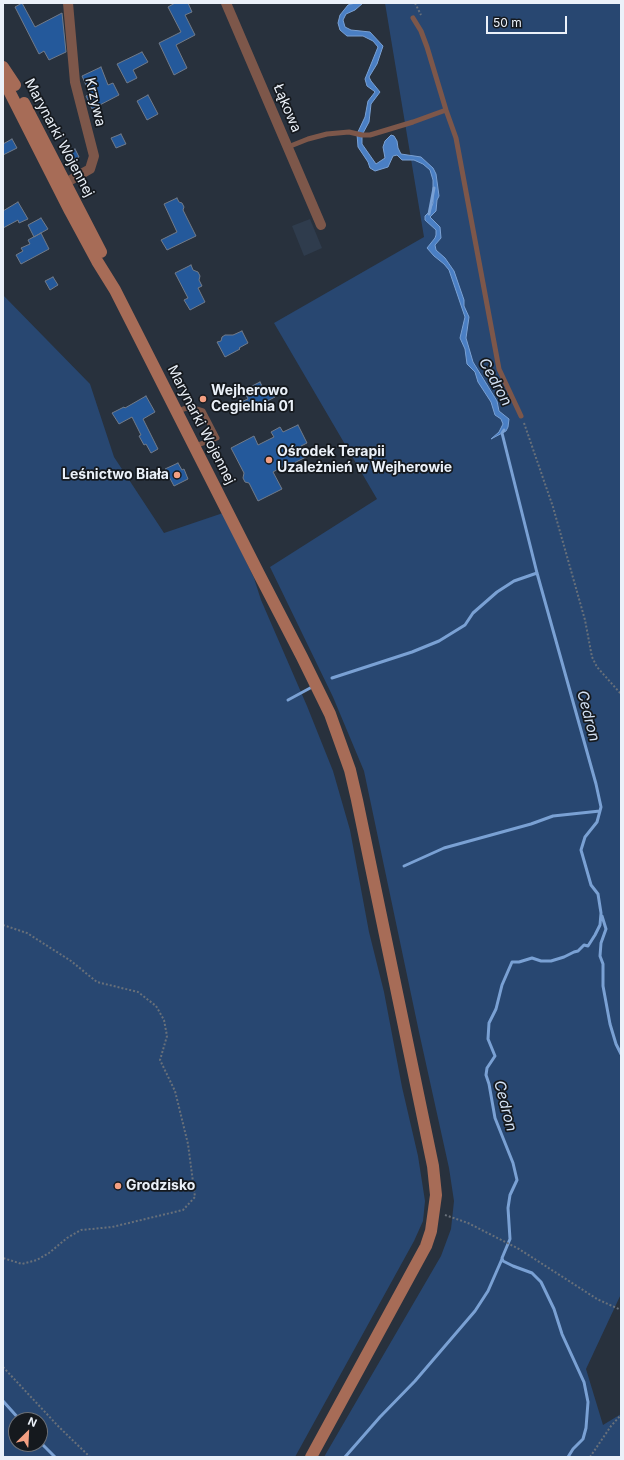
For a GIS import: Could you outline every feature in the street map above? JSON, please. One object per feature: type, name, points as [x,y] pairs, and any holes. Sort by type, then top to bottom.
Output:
[{"type":"main road","name":"Marynarki Wojennej","points":[[3,67],[11,78],[97,261],[116,290],[330,714],[350,770],[366,838],[433,1166],[436,1195],[431,1231],[426,1246],[311,1457]]},
{"type":"main road","name":"Marynarki Wojennej","points":[[3,79],[62,185]]},
{"type":"street","name":"Krzywa","points":[[62,185],[90,170],[94,156],[75,82],[68,3]]},
{"type":"street","name":"Łąkowa","points":[[226,3],[321,225]]},
{"type":"lane","points":[[413,18],[421,31],[427,47],[456,138],[499,369],[522,416]]},
{"type":"lane","points":[[288,147],[308,139],[327,134],[349,132],[370,135],[446,110]]},
{"type":"lane","points":[[177,411],[190,407],[203,411],[217,438],[195,446]]},
{"type":"path","points":[[522,416],[553,506],[585,620],[592,657],[597,668],[621,694]]},
{"type":"path","points":[[3,925],[27,933],[71,961],[97,982],[138,992],[156,1006],[164,1020],[166,1036],[160,1060],[175,1091],[188,1144],[195,1197],[183,1210],[112,1228],[82,1230],[67,1238],[50,1253],[37,1260],[22,1264],[3,1258]]},
{"type":"path","points":[[434,1213],[448,1215],[462,1220],[519,1249],[597,1299],[621,1310]]},
{"type":"path","points":[[3,1367],[59,1427],[90,1457]]},
{"type":"path","points":[[590,1457],[621,1415]]},
{"type":"shaded area","points":[[363,3],[355,10],[346,14],[343,20],[345,27],[351,30],[370,32],[383,46],[377,64],[369,77],[380,92],[371,104],[369,122],[362,135],[362,144],[376,164],[385,158],[383,147],[385,141],[391,135],[394,136],[401,154],[421,157],[433,168],[436,174],[439,196],[436,211],[430,217],[440,227],[441,238],[435,245],[436,250],[445,258],[454,271],[464,300],[464,306],[469,317],[466,338],[473,362],[497,401],[499,411],[509,419],[506,431],[491,439],[499,432],[503,424],[501,419],[495,415],[491,402],[478,382],[475,372],[467,364],[465,349],[460,338],[465,317],[449,270],[427,248],[436,235],[436,230],[425,220],[425,216],[430,211],[433,203],[433,180],[430,170],[423,164],[414,160],[402,160],[397,155],[393,156],[388,167],[375,171],[370,168],[368,162],[358,147],[357,134],[365,117],[368,101],[375,92],[367,86],[365,79],[378,47],[373,41],[363,36],[347,36],[340,30],[338,23],[340,15],[348,5]]},
{"type":"shaded area","points":[[385,3],[621,3],[621,1294],[586,1369],[603,1425],[621,1414],[621,1457],[324,1457],[441,1256],[451,1229],[454,1201],[449,1168],[364,771],[333,697],[270,567],[377,499],[274,323],[424,237]]},
{"type":"shaded area","points":[[310,219],[322,248],[304,256],[292,226]]},
{"type":"shaded area","points":[[3,295],[90,384],[114,457],[164,533],[223,513],[254,578],[261,600],[307,706],[333,771],[350,830],[369,932],[384,992],[402,1087],[418,1156],[425,1201],[423,1221],[414,1241],[295,1457],[3,1457]]},
{"type":"building","points":[[22,3],[35,27],[62,13],[66,52],[49,60],[44,51],[39,54],[15,7]]},
{"type":"building","points":[[175,3],[188,3],[192,12],[185,15],[195,35],[176,45],[187,68],[174,75],[159,43],[181,32],[168,7]]},
{"type":"building","points":[[142,52],[148,62],[133,70],[137,78],[127,83],[117,64]]},
{"type":"building","points":[[101,67],[108,85],[113,83],[119,95],[92,109],[86,96],[90,94],[82,76]]},
{"type":"building","points":[[148,95],[158,114],[147,120],[137,101]]},
{"type":"building","points":[[121,134],[126,144],[116,148],[111,138]]},
{"type":"building","points":[[12,139],[17,148],[3,155],[3,144]]},
{"type":"building","points":[[75,149],[79,157],[71,161],[67,153]]},
{"type":"building","points":[[177,198],[184,207],[183,210],[196,236],[167,250],[161,240],[177,232],[164,204]]},
{"type":"building","points":[[18,202],[28,219],[19,223],[18,220],[3,228],[3,211]]},
{"type":"building","points":[[41,218],[48,229],[34,237],[28,225]]},
{"type":"building","points":[[41,233],[49,249],[21,264],[16,255],[23,251],[21,248],[30,244],[28,240]]},
{"type":"building","points":[[191,265],[193,270],[198,272],[200,276],[199,280],[202,286],[198,288],[205,302],[190,310],[184,300],[188,298],[175,273]]},
{"type":"building","points":[[53,277],[58,285],[50,290],[45,281]]},
{"type":"building","points":[[242,331],[248,343],[225,357],[217,342],[221,341],[222,337],[225,335],[233,335]]},
{"type":"building","points":[[260,382],[265,392],[272,389],[275,397],[246,412],[241,402],[248,399],[244,390]]},
{"type":"building","points":[[146,396],[155,412],[143,419],[158,449],[151,453],[139,436],[141,435],[132,417],[119,424],[112,413],[124,407],[125,408]]},
{"type":"building","name":"Ośrodek Terapii Uzależnień w Wejherowie","points":[[298,425],[307,443],[301,446],[306,457],[290,465],[289,463],[273,472],[282,489],[258,501],[249,483],[245,482],[243,478],[244,473],[231,448],[254,436],[258,445],[274,437],[271,432],[280,427],[283,432]]},
{"type":"building","name":"Leśnictwo Biała","points":[[178,463],[182,470],[184,469],[188,479],[174,486],[165,469]]},
{"type":"waterway","name":"Cedron","points":[[429,214],[434,188]]},
{"type":"waterway","name":"Cedron","points":[[504,430],[502,433],[537,573],[596,784],[601,807],[597,822],[585,837],[581,850],[591,885],[598,894],[601,913],[600,925],[588,946],[584,945],[578,951],[564,957],[551,961],[541,961],[532,958],[519,962],[512,962],[502,985],[496,1009],[489,1023],[488,1039],[495,1056],[487,1068],[486,1075],[495,1118],[513,1163],[517,1180],[510,1195],[508,1208],[510,1239],[502,1258],[503,1261],[532,1273],[541,1282],[554,1309],[562,1334],[584,1382],[588,1402],[586,1428],[583,1439],[573,1449],[568,1457]]},
{"type":"waterway","points":[[332,678],[412,652],[439,641],[465,625],[473,613],[497,592],[514,581],[537,573]]},
{"type":"waterway","points":[[288,700],[312,687]]},
{"type":"waterway","points":[[404,866],[444,848],[531,824],[553,816],[600,811]]},
{"type":"waterway","points":[[602,916],[606,929],[601,943],[600,956],[603,964],[603,986],[610,1024],[616,1044],[621,1054]]},
{"type":"waterway","points":[[345,1457],[380,1417],[415,1381],[475,1311],[488,1291],[502,1259]]},
{"type":"waterway","points":[[3,1401],[13,1412]]},
{"type":"waterway","points":[[48,1450],[55,1457]]},
{"type":"place","name":"Wejherowo Cegielnia 01","points":[[203,399]]},
{"type":"place","name":"Ośrodek Terapii Uzależnień w Wejherowie","points":[[269,460]]},
{"type":"place","name":"Leśnictwo Biała","points":[[177,475]]},
{"type":"place","name":"Grodzisko","points":[[118,1186]]}]
